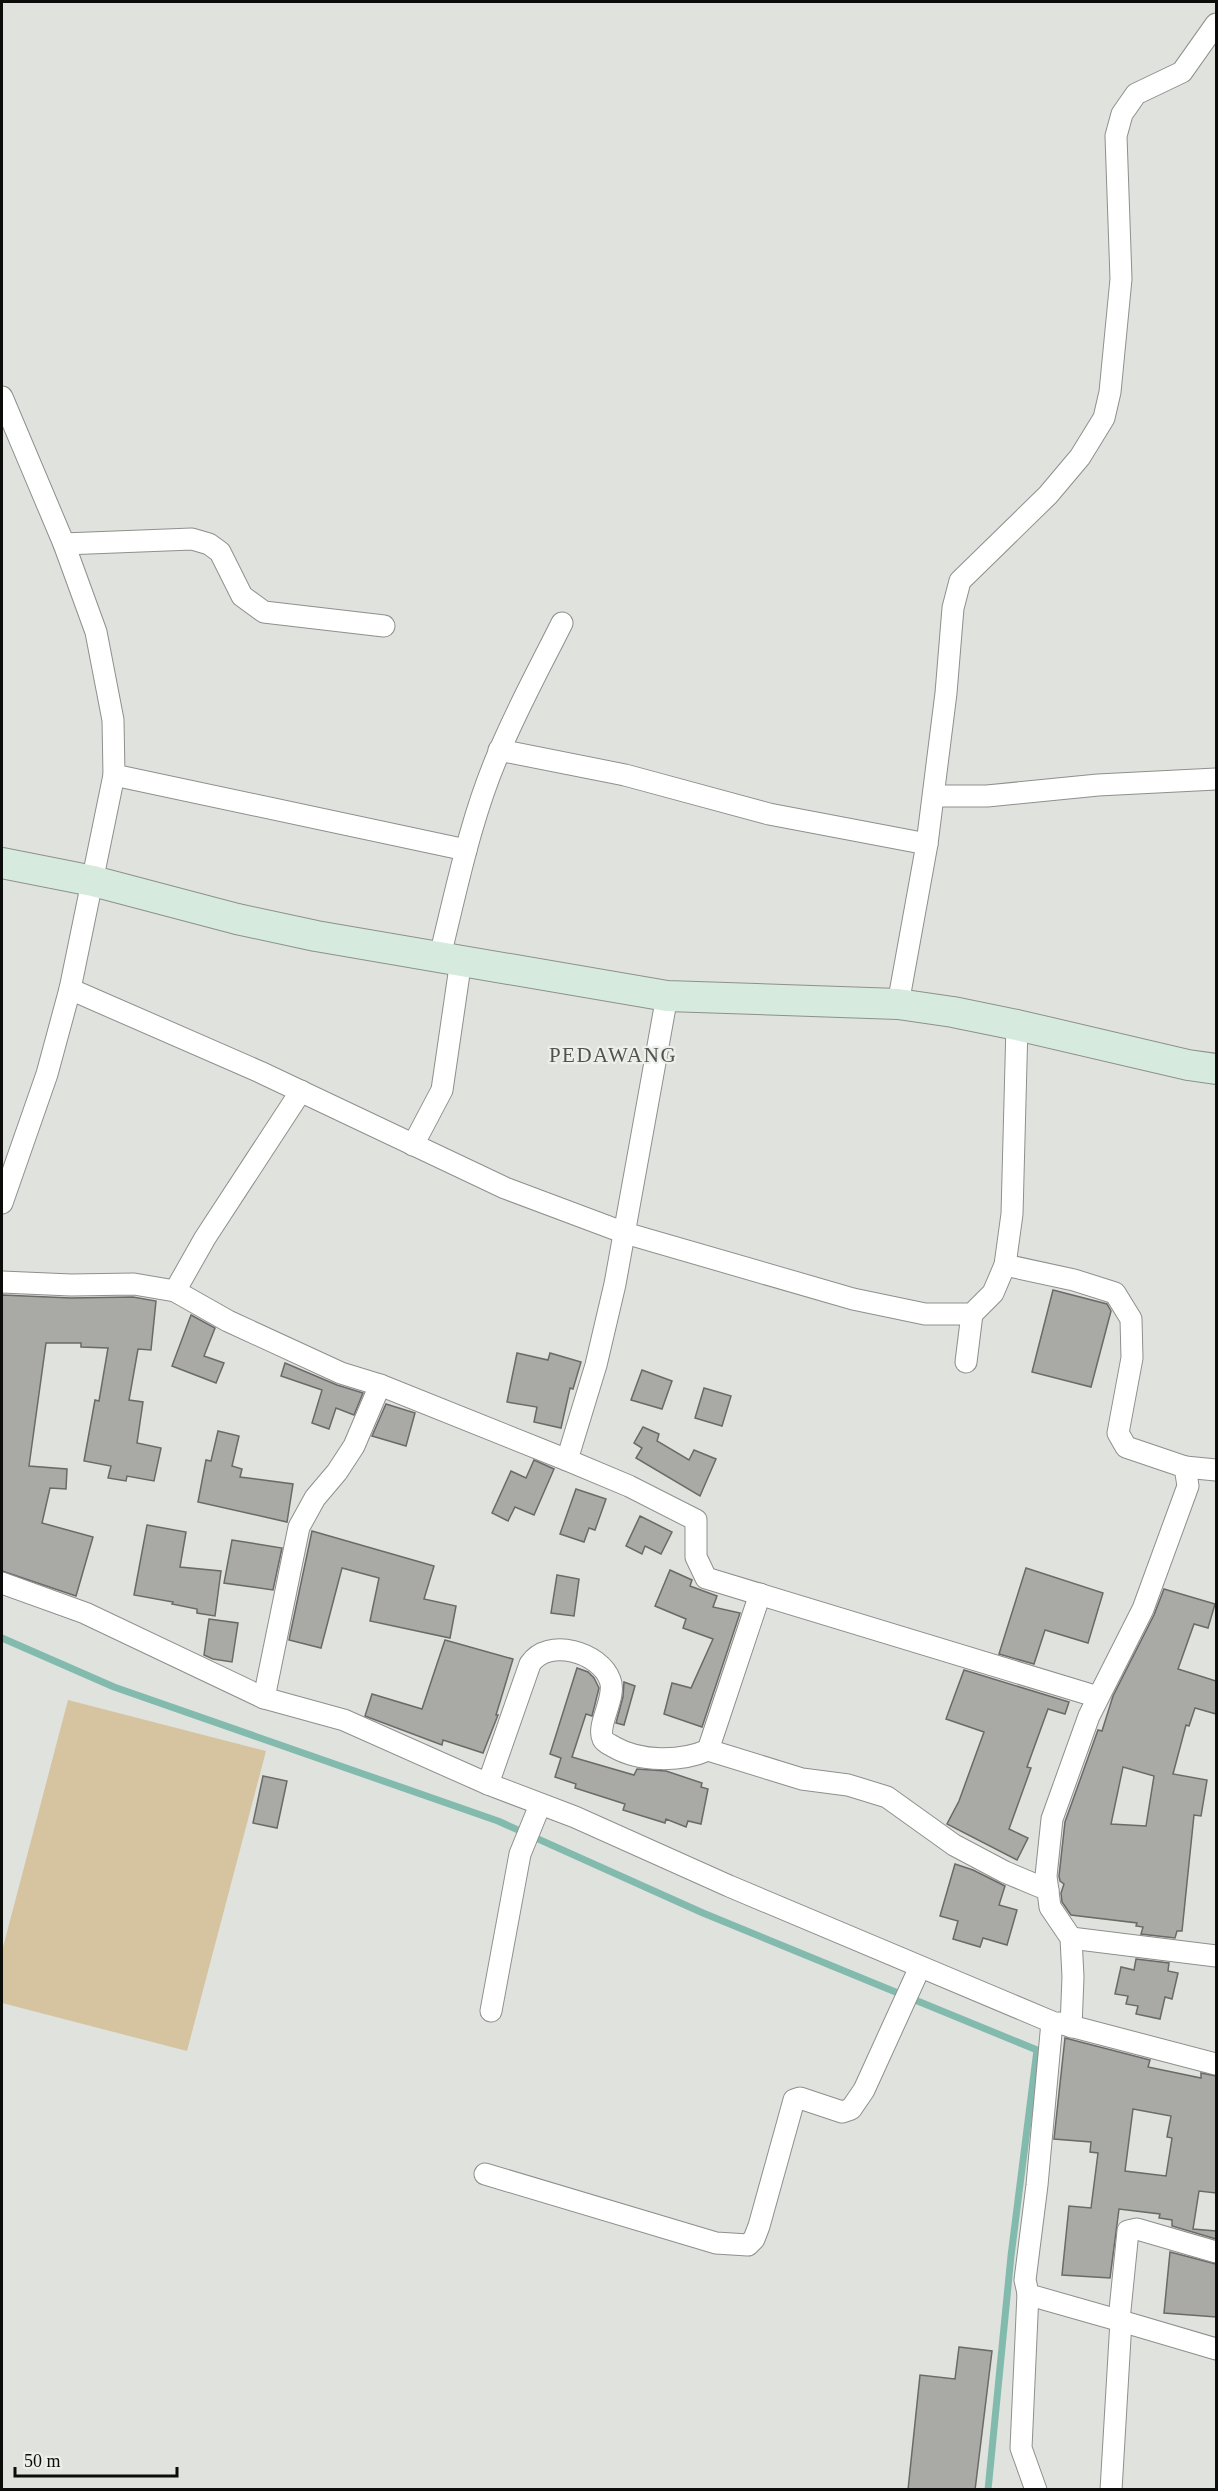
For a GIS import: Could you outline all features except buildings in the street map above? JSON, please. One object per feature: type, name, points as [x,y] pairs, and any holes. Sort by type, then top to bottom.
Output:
[{"type":"street","points":[[898,1004],[927,844],[953,608],[960,581],[1048,495],[1080,457],[1104,418],[1110,392],[1121,279],[1116,136],[1122,114],[1136,94],[1182,72],[1216,24]]},
{"type":"street","points":[[2,397],[64,544],[96,632],[113,720],[114,775],[70,989],[47,1074],[2,1203]]},
{"type":"street","points":[[64,544],[192,539],[210,544],[220,552],[242,596],[264,612],[384,627]]},
{"type":"street","points":[[413,1145],[442,1090],[451,958],[466,850],[500,750],[561,623]]},
{"type":"street","points":[[500,750],[625,775],[769,814],[927,844]]},
{"type":"street","points":[[114,775],[466,850]]},
{"type":"street","points":[[934,796],[987,796],[1098,785],[1216,779]]},
{"type":"street","points":[[2,863],[93,881],[305,934],[667,996],[898,1004],[1017,1025],[1188,1065],[1216,1069]]},
{"type":"street","points":[[70,989],[301,1091],[505,1188],[625,1233],[853,1299],[925,1314],[972,1314]]},
{"type":"street","points":[[567,1460],[596,1365],[625,1233],[667,996]]},
{"type":"street","points":[[966,1362],[972,1314],[993,1293],[1005,1265],[1012,1214],[1017,1025]]},
{"type":"street","points":[[176,1291],[205,1238],[301,1091]]},
{"type":"street","points":[[1005,1265],[1074,1280],[1115,1293],[1131,1319],[1132,1358],[1118,1433],[1126,1447],[1185,1467],[1216,1470]]},
{"type":"street","points":[[2,1282],[71,1285],[134,1284],[176,1291],[228,1322],[341,1373],[380,1385],[567,1460],[628,1486],[696,1520],[696,1557],[706,1578],[1098,1697]]},
{"type":"street","points":[[264,1698],[299,1527],[315,1498],[338,1472],[354,1446],[380,1385]]},
{"type":"street","points":[[1036,2490],[1021,2448],[1028,2293],[1025,2280],[1062,2024],[1073,1977],[1071,1938],[1050,1907],[1047,1876],[1052,1819],[1098,1697],[1143,1609],[1188,1486],[1185,1467]]},
{"type":"street","points":[[2,1583],[85,1613],[264,1698],[344,1720],[488,1784],[537,1812],[576,1817],[729,1886],[916,1975],[1062,2024],[1216,2064]]},
{"type":"street","points":[[708,1750],[760,1594]]},
{"type":"street","points":[[488,1784],[530,1664],[542,1653],[549,1651],[577,1653],[594,1660],[611,1681],[612,1691],[602,1734],[607,1743],[624,1753],[667,1758],[708,1750],[802,1779],[848,1785],[887,1797],[954,1845],[1005,1872],[1048,1890]]},
{"type":"street","points":[[491,2011],[522,1845],[537,1812]]},
{"type":"street","points":[[1071,1938],[1216,1956]]},
{"type":"street","points":[[485,2174],[716,2243],[748,2245],[754,2239],[759,2226],[794,2100],[800,2098],[842,2112],[851,2109],[864,2090],[916,1975]]},
{"type":"street","points":[[1111,2490],[1124,2252],[1128,2231],[1137,2229],[1216,2252]]},
{"type":"street","points":[[1028,2293],[1216,2349]]},
{"type":"shaded area","points":[[68,1700],[266,1751],[187,2051],[2,2003],[2,1951]]},
{"type":"waterway","points":[[2,1638],[114,1687],[498,1821],[703,1913],[1037,2050],[1011,2256],[988,2490]]},
{"type":"district","name":"PEDAWANG","points":[[613,1055]]}]
